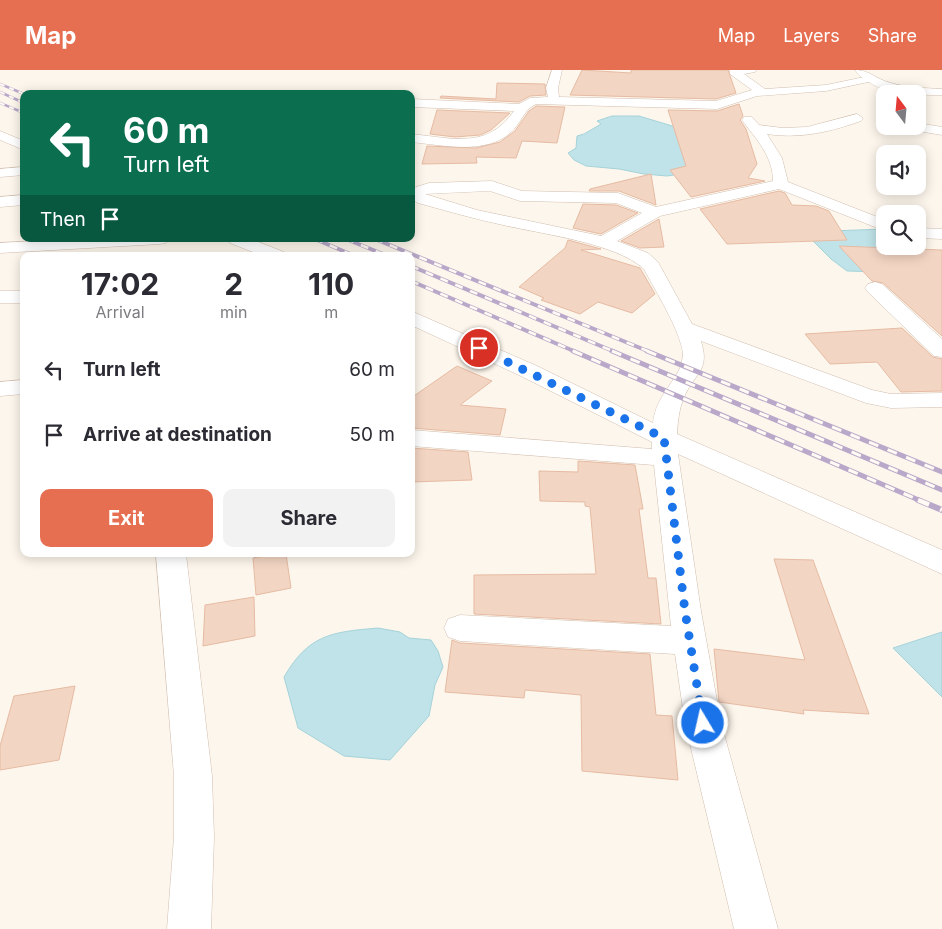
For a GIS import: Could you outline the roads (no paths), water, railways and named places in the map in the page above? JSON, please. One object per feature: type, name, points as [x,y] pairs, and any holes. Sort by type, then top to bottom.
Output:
[{"type":"street","points":[[554,100],[552,88],[557,70]]},
{"type":"street","points":[[751,70],[734,72],[762,92]]},
{"type":"street","points":[[415,138],[486,141],[507,130],[520,108],[534,100],[711,106],[762,92],[826,88],[864,74],[886,85]]},
{"type":"street","points":[[926,92],[942,92]]},
{"type":"street","points":[[731,100],[763,137],[781,177],[780,184]]},
{"type":"street","points":[[415,103],[520,108]]},
{"type":"street","points":[[755,128],[783,132],[814,131],[857,118]]},
{"type":"street","points":[[926,128],[942,131]]},
{"type":"street","points":[[0,135],[20,144]]},
{"type":"street","points":[[0,144],[20,144]]},
{"type":"street","points":[[0,172],[20,171]]},
{"type":"street","points":[[603,242],[655,212],[780,184],[876,222]]},
{"type":"street","points":[[655,212],[618,198],[520,196],[492,186],[429,188],[421,190],[416,195],[424,200],[475,214],[603,242],[642,257],[652,266],[684,328],[694,355],[691,370],[674,394],[666,415],[665,448],[690,641],[703,723],[742,865],[756,929]]},
{"type":"street","points":[[0,202],[20,200]]},
{"type":"street","points":[[926,233],[942,234]]},
{"type":"street","points":[[0,248],[107,242]]},
{"type":"street","points":[[243,242],[268,252]]},
{"type":"street","points":[[875,288],[942,351]]},
{"type":"street","points":[[0,297],[20,297]]},
{"type":"street","points":[[415,319],[529,371],[665,448],[942,563]]},
{"type":"street","points":[[684,328],[866,396],[891,401],[942,400]]},
{"type":"street","points":[[0,389],[20,387]]},
{"type":"street","points":[[415,438],[665,448]]},
{"type":"street","points":[[171,557],[193,776],[194,836],[189,929]]},
{"type":"street","points":[[460,628],[690,641]]},
{"type":"water","points":[[612,116],[639,116],[679,128],[714,169],[667,176],[586,166],[574,160],[568,153],[576,148],[577,136],[601,124],[597,121]]},
{"type":"water","points":[[876,229],[876,255],[926,254],[942,265],[919,273],[847,271],[831,259],[804,232]]},
{"type":"water","points":[[378,628],[400,632],[409,638],[431,640],[438,651],[443,667],[435,685],[429,716],[390,760],[344,756],[298,728],[284,677],[303,652],[323,638],[347,631]]},
{"type":"water","points":[[942,632],[942,697],[893,648]]},
{"type":"railway","points":[[0,84],[20,92]]},
{"type":"railway","points":[[0,92],[20,101]]},
{"type":"railway","points":[[0,103],[20,111]]},
{"type":"railway","points":[[322,242],[346,252]]},
{"type":"railway","points":[[353,242],[378,252]]},
{"type":"railway","points":[[382,242],[407,252]]},
{"type":"railway","points":[[415,255],[650,352]]},
{"type":"railway","points":[[415,268],[615,352]]},
{"type":"railway","points":[[415,283],[576,352]]},
{"type":"railway","points":[[573,351],[921,501]]},
{"type":"railway","points":[[612,351],[942,490]]},
{"type":"railway","points":[[647,351],[942,472]]},
{"type":"railway","points":[[918,500],[942,510]]}]
